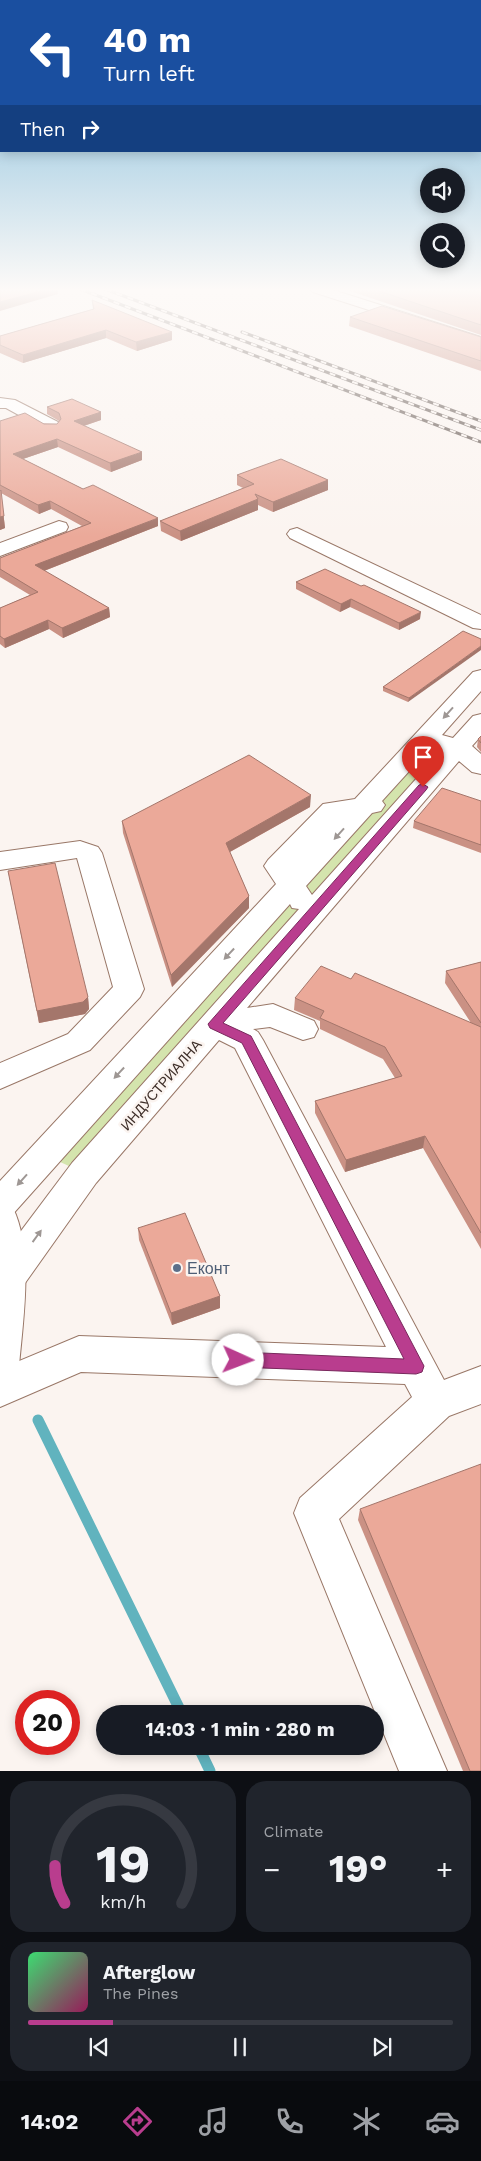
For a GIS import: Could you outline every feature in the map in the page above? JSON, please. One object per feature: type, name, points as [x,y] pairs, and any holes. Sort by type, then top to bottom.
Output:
[{"type":"street","points":[[0,403],[9,403],[52,426]]},
{"type":"street","points":[[0,550],[59,527]]},
{"type":"street","points":[[296,534],[481,623]]},
{"type":"street","points":[[0,1205],[481,678]]},
{"type":"street","name":"ИНДУСТРИАЛНА","points":[[4,1282],[84,1173],[481,721]]},
{"type":"street","points":[[427,737],[458,747],[481,767]]},
{"type":"street","points":[[363,806],[411,801]]},
{"type":"street","points":[[0,861],[80,849],[89,853],[129,989],[79,1042],[0,1077]]},
{"type":"street","points":[[292,886],[311,915]]},
{"type":"street","points":[[215,1024],[273,1015],[303,1029]]},
{"type":"street","points":[[215,1024],[247,1040],[435,1402]]},
{"type":"street","points":[[0,1219],[4,1282],[0,1366]]},
{"type":"street","points":[[0,1388],[79,1354],[416,1366]]},
{"type":"street","points":[[423,1771],[315,1513],[435,1402],[481,1386]]},
{"type":"green space","points":[[427,737],[458,747],[84,1173],[45,1155]]},
{"type":"building","points":[[72,399],[101,412],[74,421],[142,452],[110,463],[57,439],[13,454],[83,489],[93,485],[158,518],[35,565],[109,608],[62,628],[48,620],[4,639],[0,636],[0,608],[38,592],[0,569],[0,558],[91,523],[50,501],[38,505],[0,485],[0,421],[25,413],[44,424],[57,424],[61,419],[59,413],[47,407]]},
{"type":"building","points":[[281,459],[328,480],[273,502],[255,494],[258,499],[180,531],[160,521],[254,484],[237,475]]},
{"type":"building","points":[[0,491],[4,516],[0,517]]},
{"type":"building","points":[[325,569],[421,612],[399,623],[351,599],[341,604],[296,582]]},
{"type":"building","points":[[463,631],[481,639],[481,646],[409,698],[383,687]]},
{"type":"building","points":[[249,755],[311,795],[226,843],[249,896],[171,975],[122,821]]},
{"type":"building","points":[[442,788],[481,801],[481,845],[414,821]]},
{"type":"building","points":[[55,863],[88,997],[83,1002],[37,1011],[8,871]]},
{"type":"building","points":[[481,962],[481,1023],[446,971]]},
{"type":"building","points":[[321,966],[351,979],[355,973],[481,1027],[481,1233],[425,1136],[346,1160],[315,1101],[402,1076],[385,1047],[320,1018],[324,1011],[295,998]]},
{"type":"building","points":[[185,1213],[220,1296],[171,1313],[138,1228]]},
{"type":"building","points":[[481,1464],[481,1771],[470,1771],[360,1509]]},
{"type":"waterway","points":[[38,1420],[178,1705]]},
{"type":"waterway","points":[[202,1755],[210,1771]]},
{"type":"railway","points":[[297,372],[481,442]]},
{"type":"railway","points":[[325,372],[481,430]]},
{"type":"railway","points":[[348,372],[481,421]]},
{"type":"place","name":"Еконт","points":[[177,1268]]},
{"type":"route","points":[[238,1360],[416,1366],[247,1040],[215,1024],[423,787]]}]
